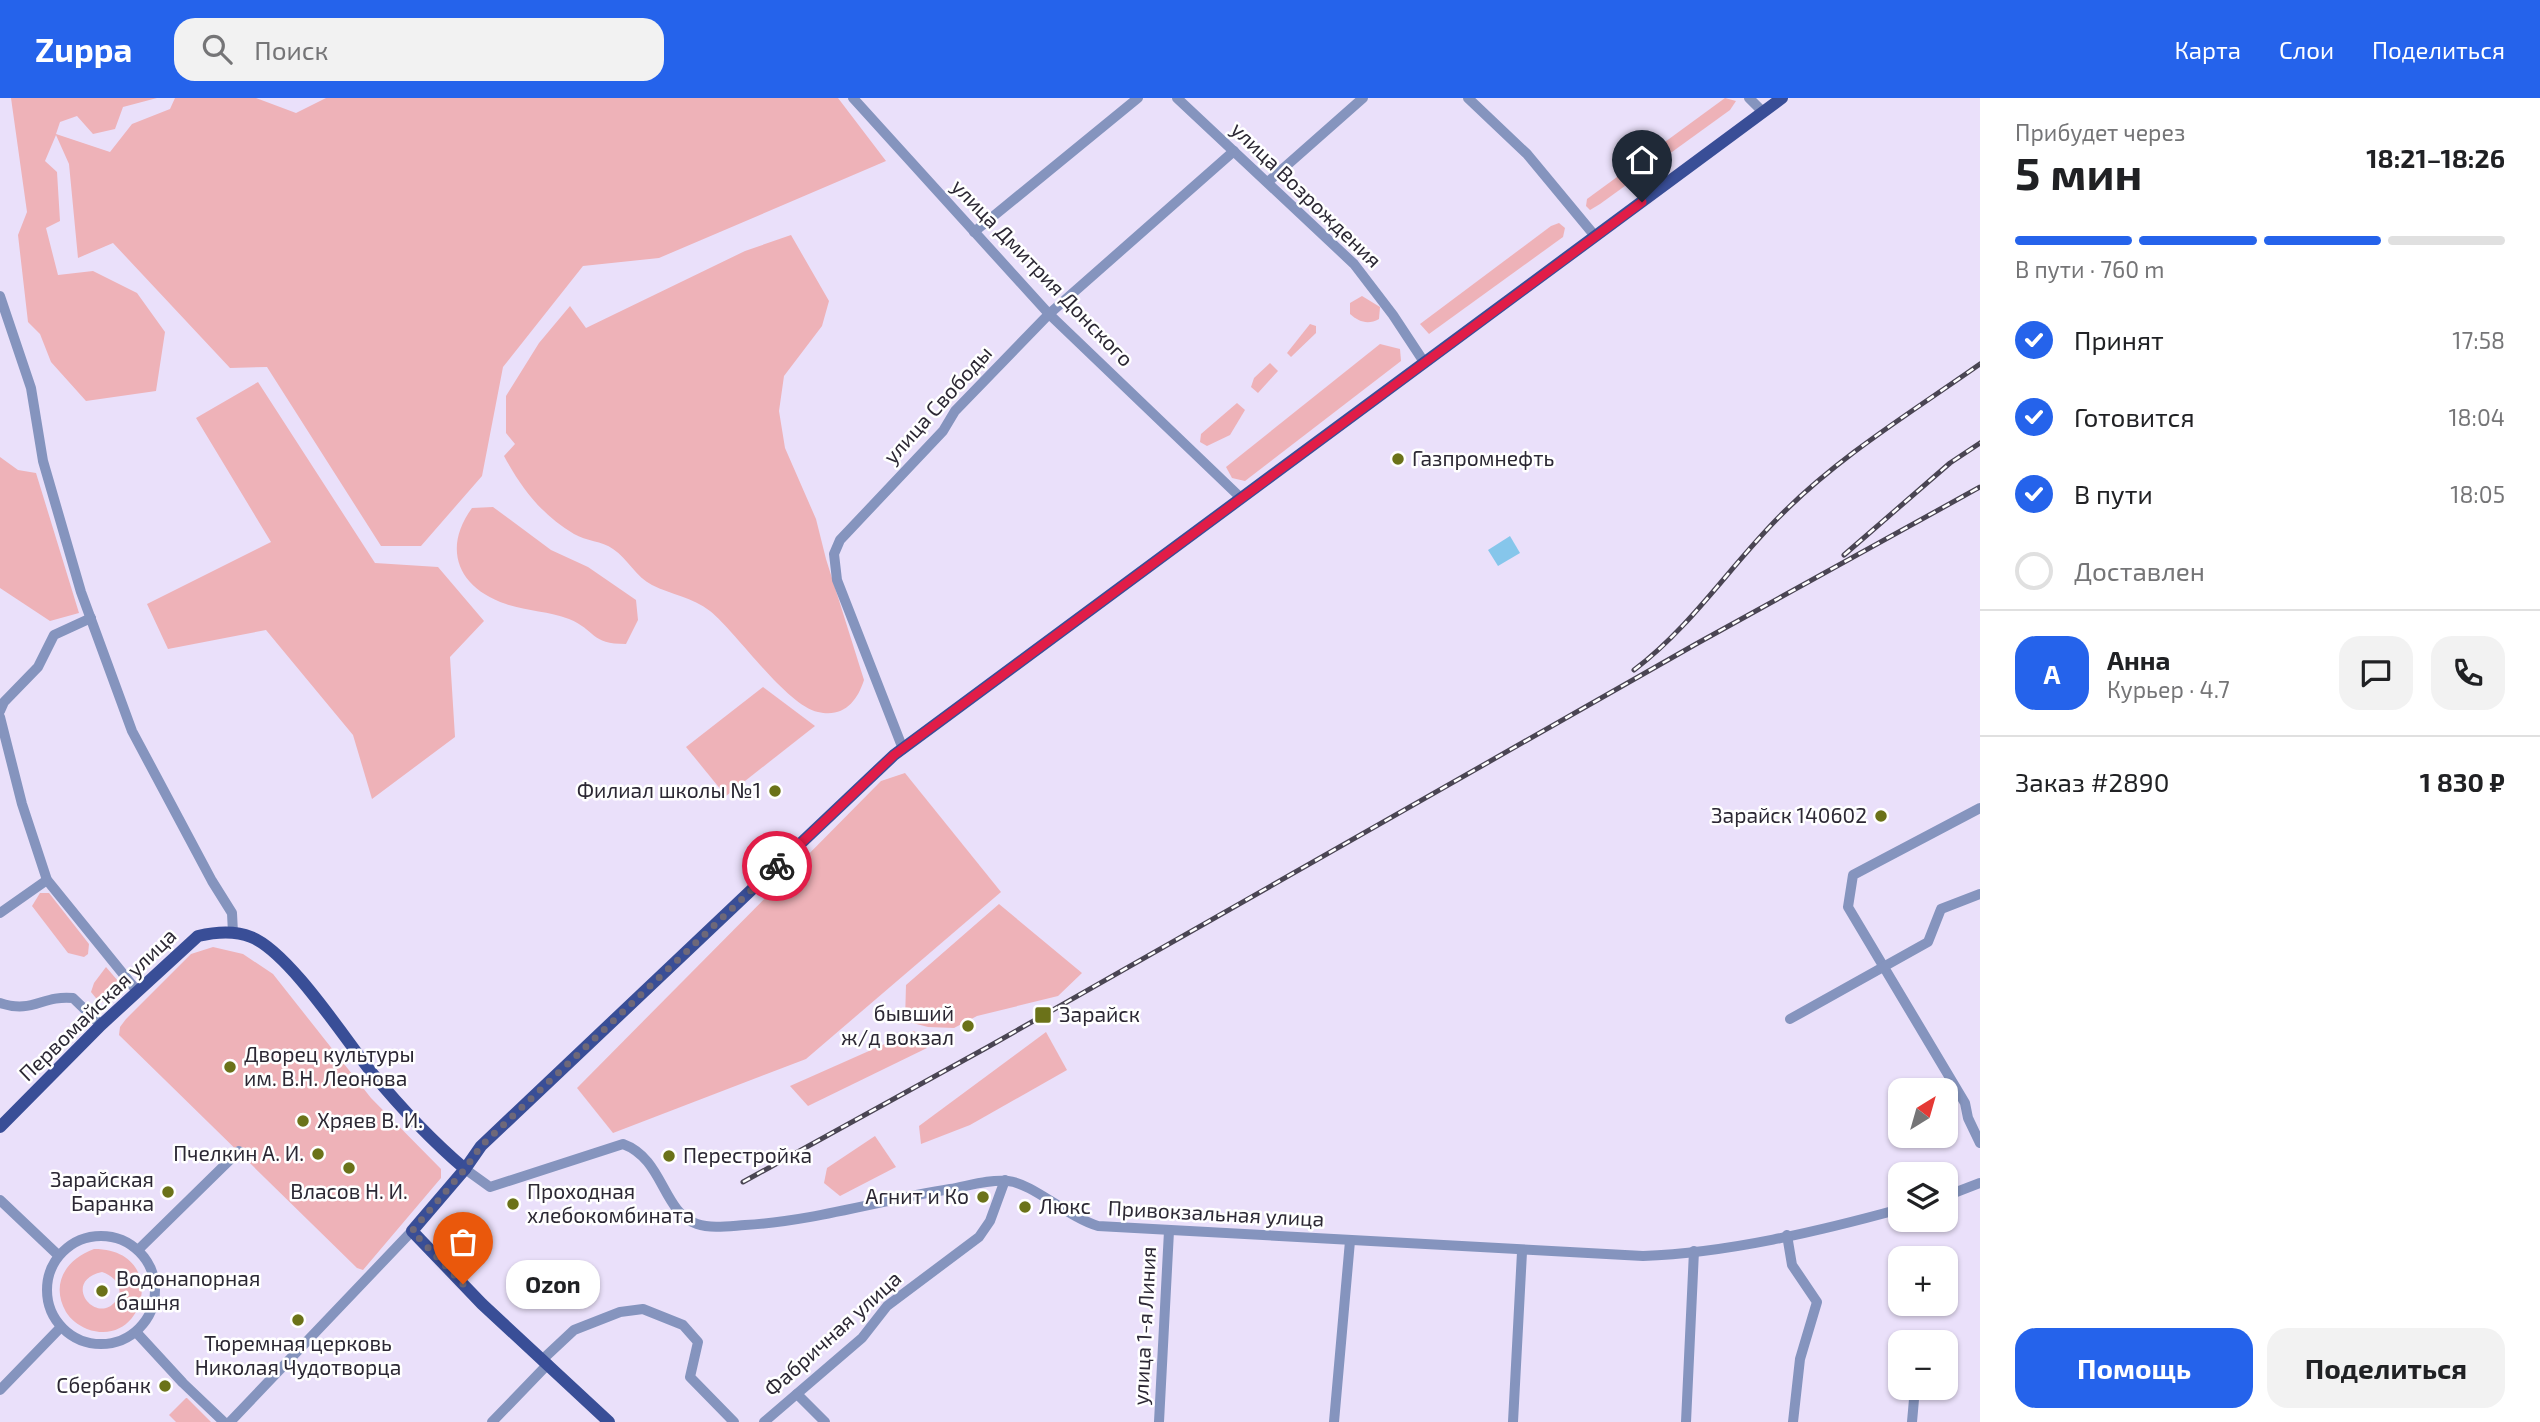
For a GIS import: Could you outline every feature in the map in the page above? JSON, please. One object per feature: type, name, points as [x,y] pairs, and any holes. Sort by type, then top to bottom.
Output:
[{"type":"main road","points":[[609,1422],[482,1304],[412,1231],[481,1146],[903,748],[1782,98]]},
{"type":"main road","name":"Первомайская улица","points":[[0,1126],[101,1025],[198,936],[215,932],[233,933]]},
{"type":"main road","points":[[233,933],[252,937],[295,975],[404,1110],[465,1169]]},
{"type":"street","name":"улица Дмитрия Донского","points":[[853,98],[1049,314],[1241,498]]},
{"type":"street","points":[[974,232],[1138,98]]},
{"type":"street","name":"улица Возрождения","points":[[1177,98],[1269,181],[1354,264],[1394,315],[1424,362]]},
{"type":"street","points":[[1269,181],[1363,98]]},
{"type":"street","points":[[1468,98],[1527,154],[1595,236]]},
{"type":"street","points":[[1749,98],[1763,112]]},
{"type":"street","name":"улица Свободы","points":[[903,748],[837,580],[834,554],[839,540],[943,431],[955,411],[1049,314],[1234,151]]},
{"type":"street","points":[[0,296],[31,388],[43,461],[91,618],[132,732],[232,914],[233,933]]},
{"type":"street","points":[[0,710],[45,656],[54,635],[91,618]]},
{"type":"street","points":[[0,717],[22,804],[47,880],[137,991]]},
{"type":"street","points":[[1980,808],[1853,875],[1848,911],[1965,1103],[1968,1118],[1980,1143]]},
{"type":"street","points":[[0,913],[47,880]]},
{"type":"street","points":[[1790,1019],[1927,942],[1941,909],[1980,894]]},
{"type":"street","points":[[0,1003],[19,1009],[46,1001],[73,998],[101,1025]]},
{"type":"street","points":[[465,1169],[490,1187],[623,1144],[638,1150],[649,1159],[677,1208],[690,1221],[699,1225],[719,1226],[786,1223],[893,1198],[1004,1180]]},
{"type":"street","points":[[138,1250],[239,1151]]},
{"type":"street","name":"Фабричная улица","points":[[764,1422],[862,1338],[887,1306],[979,1237],[990,1221],[1004,1180]]},
{"type":"street","name":"Привокзальная улица","points":[[1004,1180],[1023,1185],[1078,1219],[1097,1226],[1522,1252],[1643,1256],[1694,1251],[1839,1226],[1888,1212]]},
{"type":"street","points":[[1958,1191],[1980,1183]]},
{"type":"street","points":[[0,1200],[58,1255]]},
{"type":"street","points":[[230,1422],[412,1231]]},
{"type":"street","name":"улица 1-я Линия","points":[[1160,1422],[1169,1231]]},
{"type":"street","points":[[1787,1235],[1792,1265],[1817,1301],[1800,1360],[1793,1422]]},
{"type":"street","points":[[99,1236],[117,1238],[138,1250],[152,1269],[155,1284],[150,1315],[136,1332],[119,1342],[92,1344],[78,1340],[61,1327],[49,1307],[47,1291],[49,1274],[58,1255],[82,1239],[99,1236]]},
{"type":"street","points":[[1334,1422],[1350,1241]]},
{"type":"street","points":[[1686,1422],[1694,1251]]},
{"type":"street","points":[[1513,1422],[1522,1252]]},
{"type":"street","points":[[492,1422],[574,1330],[620,1312],[643,1309],[692,1332],[698,1342],[690,1377],[734,1422]]},
{"type":"street","points":[[0,1390],[61,1327]]},
{"type":"street","points":[[136,1332],[183,1384],[224,1422]]},
{"type":"street","points":[[797,1394],[825,1422]]},
{"type":"street","points":[[1912,1422],[1915,1400]]},
{"type":"shaded area","points":[[11,98],[157,98],[123,107],[115,129],[93,134],[77,116],[60,122],[56,134],[110,152],[132,124],[170,109],[175,98],[256,98],[296,113],[326,98],[838,98],[886,161],[659,258],[583,266],[503,367],[482,476],[421,546],[381,546],[267,367],[230,368],[113,243],[78,258],[69,164],[56,135],[45,161],[57,172],[60,221],[46,228],[58,275],[93,271],[137,293],[165,332],[156,391],[86,401],[51,362],[40,334],[28,322],[18,235],[27,212]]},
{"type":"shaded area","points":[[1725,98],[1736,101],[1730,110],[1600,204],[1590,210],[1586,206],[1587,199]]},
{"type":"shaded area","points":[[1559,223],[1565,228],[1563,237],[1429,334],[1420,324],[1551,226]]},
{"type":"shaded area","points":[[791,235],[829,301],[822,326],[784,376],[779,411],[785,448],[816,519],[864,680],[853,701],[835,713],[818,712],[805,707],[777,683],[703,606],[652,585],[613,549],[579,536],[562,526],[533,500],[504,456],[515,444],[506,433],[506,396],[539,343],[570,306],[586,328],[745,251]]},
{"type":"shaded area","points":[[1362,296],[1380,307],[1379,319],[1364,322],[1350,314],[1350,303]]},
{"type":"shaded area","points":[[1310,324],[1316,326],[1316,333],[1291,357],[1287,353]]},
{"type":"shaded area","points":[[1380,344],[1400,349],[1401,361],[1245,481],[1232,478],[1226,467]]},
{"type":"shaded area","points":[[1270,363],[1278,371],[1258,393],[1251,387],[1254,378]]},
{"type":"shaded area","points":[[258,382],[375,563],[438,567],[484,621],[450,657],[455,737],[372,799],[353,735],[266,630],[168,649],[147,604],[271,542],[196,418]]},
{"type":"shaded area","points":[[1237,403],[1245,410],[1230,435],[1207,446],[1200,442],[1201,434]]},
{"type":"shaded area","points":[[0,457],[18,470],[36,473],[79,613],[50,621],[0,588]]},
{"type":"shaded area","points":[[493,507],[551,550],[588,567],[636,600],[638,620],[626,644],[606,642],[569,619],[506,604],[476,588],[460,565],[458,538],[472,508]]},
{"type":"shaded area","points":[[763,687],[815,726],[726,796],[686,747]]},
{"type":"shaded area","points":[[905,773],[1001,892],[806,1059],[613,1133],[577,1088],[881,781]]},
{"type":"shaded area","points":[[40,893],[49,893],[89,944],[88,954],[84,957],[68,953],[32,906]]},
{"type":"shaded area","points":[[999,904],[1082,973],[1058,996],[977,1016],[954,1028],[928,1027],[905,1021],[906,985]]},
{"type":"shaded area","points":[[213,947],[243,954],[273,974],[371,1098],[441,1169],[441,1178],[363,1270],[357,1268],[119,1035],[120,1027],[126,1019],[191,954]]},
{"type":"shaded area","points":[[106,967],[118,981],[108,1000],[100,1003],[91,992]]},
{"type":"shaded area","points":[[914,1031],[927,1048],[808,1106],[790,1086]]},
{"type":"shaded area","points":[[1046,1032],[1067,1070],[970,1125],[921,1144],[919,1126]]},
{"type":"shaded area","points":[[875,1136],[896,1167],[840,1196],[824,1183],[827,1168]]},
{"type":"shaded area","points":[[94,1249],[118,1253],[133,1265],[141,1280],[141,1297],[135,1313],[124,1326],[107,1332],[87,1329],[75,1322],[66,1312],[61,1302],[60,1282],[69,1266],[84,1253]],"holes":[[[102,1272],[118,1284],[118,1297],[107,1308],[99,1308],[86,1299],[84,1284],[90,1277]]]},
{"type":"shaded area","points":[[186,1398],[211,1422],[176,1422],[169,1415]]},
{"type":"water","points":[[1510,536],[1520,553],[1498,566],[1488,550]]},
{"type":"railway","points":[[1634,670],[1674,635],[1762,535],[1803,494],[1877,436],[1980,364]]},
{"type":"railway","points":[[1844,555],[1950,463],[1980,443]]},
{"type":"railway","points":[[743,1182],[986,1048],[1696,644],[1980,487]]},
{"type":"way so far","points":[[463,1284],[412,1231],[481,1146],[777,866]]},
{"type":"place","name":"Газпромнефть","points":[[1398,459]]},
{"type":"place","name":"Филиал школы №1","points":[[775,791]]},
{"type":"place","name":"Зарайск 140602","points":[[1881,816]]},
{"type":"place","name":"Зарайск","points":[[1043,1015]]},
{"type":"place","name":"бывший ж/д вокзал","points":[[968,1026]]},
{"type":"place","name":"Дворец культуры им. В.Н. Леонова","points":[[230,1067]]},
{"type":"place","name":"Хряев В. И.","points":[[303,1121]]},
{"type":"place","name":"Пчелкин А. И.","points":[[318,1154]]},
{"type":"place","name":"Перестройка","points":[[669,1156]]},
{"type":"place","name":"Власов Н. И.","points":[[349,1168]]},
{"type":"place","name":"Зарайская Баранка","points":[[168,1192]]},
{"type":"place","name":"Агнит и Ко","points":[[983,1197]]},
{"type":"place","name":"Проходная хлебокомбината","points":[[513,1204]]},
{"type":"place","name":"Люкс","points":[[1025,1207]]},
{"type":"place","name":"Ozon","points":[[463,1284]]},
{"type":"place","name":"Водонапорная башня","points":[[102,1291]]},
{"type":"place","name":"Тюремная церковь Николая Чудотворца","points":[[298,1320]]},
{"type":"place","name":"Сбербанк","points":[[165,1386]]},
{"type":"route","points":[[777,866],[894,755],[1642,202]]}]
